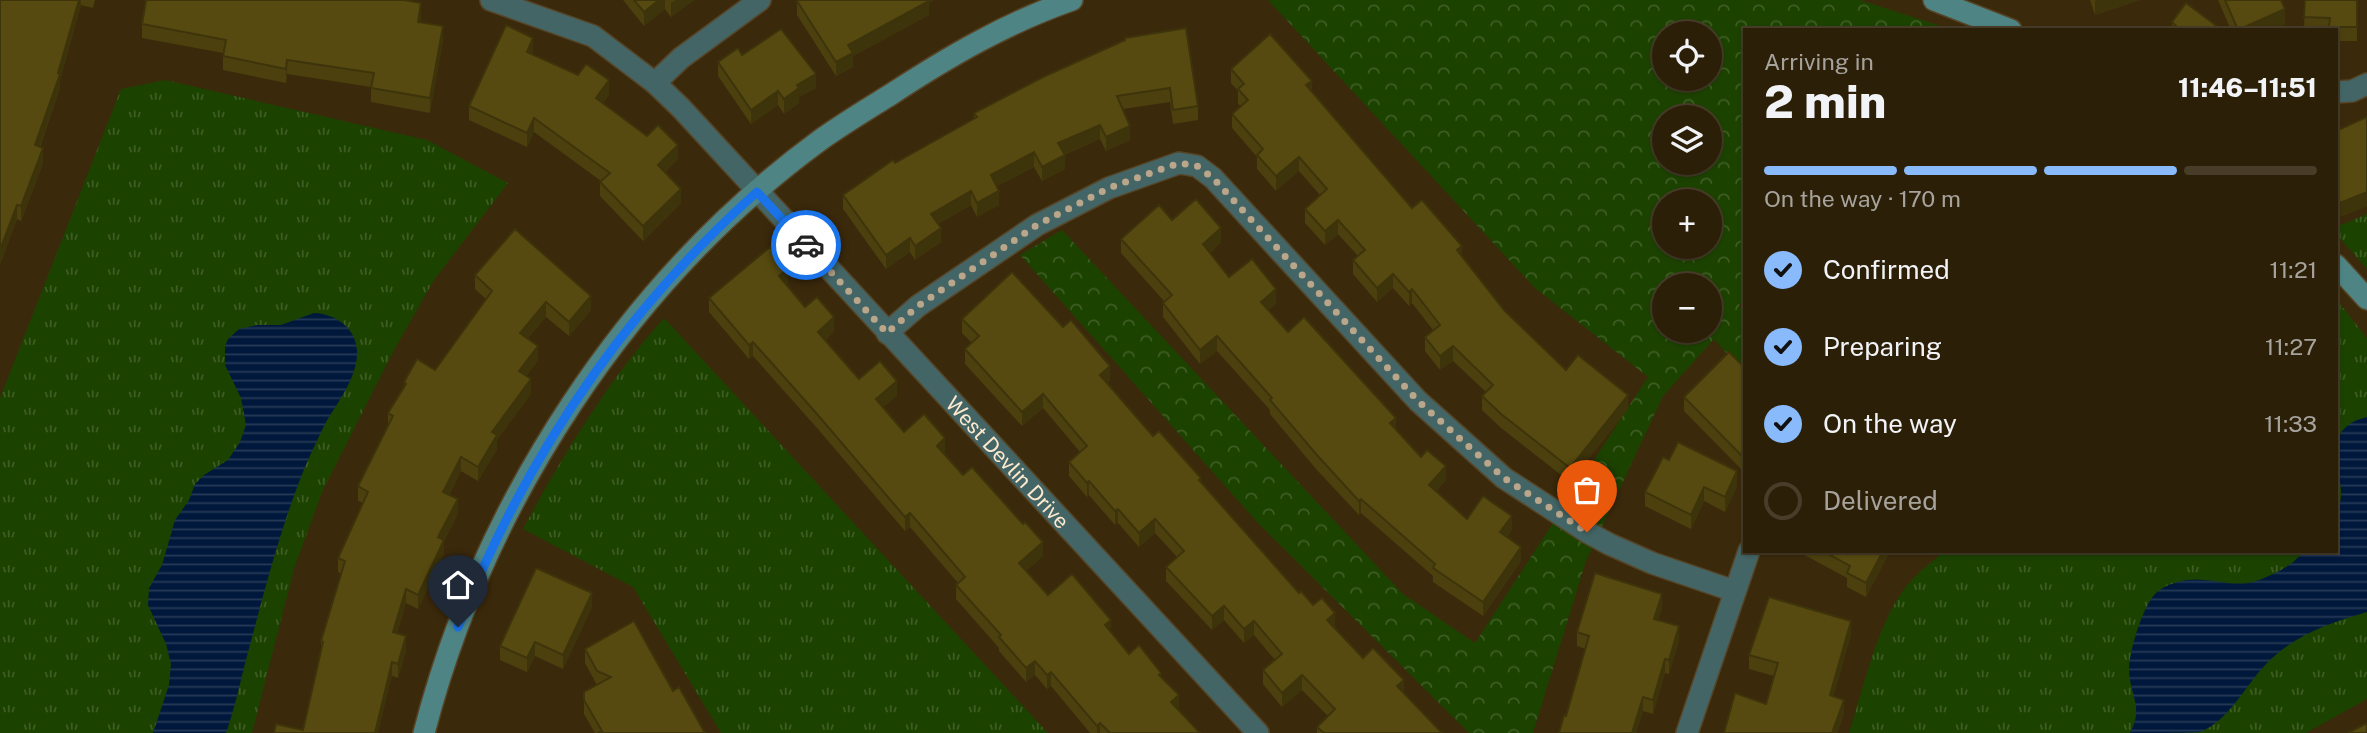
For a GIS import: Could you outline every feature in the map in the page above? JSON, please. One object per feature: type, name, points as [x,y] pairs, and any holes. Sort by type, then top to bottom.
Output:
[{"type":"street","name":"West Devlin Drive","points":[[491,0],[593,36],[655,83],[1258,733]]},
{"type":"street","points":[[655,83],[681,58],[760,0]]},
{"type":"street","points":[[424,733],[442,671],[497,535],[547,443],[581,390],[632,322],[701,246],[757,192],[819,141],[950,56],[1004,27],[1072,0]]},
{"type":"street","points":[[1934,0],[2006,28]]},
{"type":"street","points":[[2338,92],[2352,91],[2367,84]]},
{"type":"street","points":[[887,333],[918,306],[1037,225],[1109,188],[1171,164],[1187,163],[1197,166],[1213,178],[1418,401],[1504,478],[1609,544],[1664,568],[1734,591]]},
{"type":"street","points":[[2338,267],[2367,299]]},
{"type":"street","points":[[1687,733],[1748,553]]},
{"type":"green space","points":[[1268,0],[1860,0],[1947,28],[1743,28],[1743,302],[1739,305],[1743,310],[1743,372],[1718,343],[1722,343],[1722,273],[1652,273],[1652,343],[1710,343],[1663,396],[1586,561],[1533,733],[1469,733],[1258,523],[1020,255],[1062,230],[1403,594],[1475,643],[1648,377],[1535,288]]},
{"type":"green space","points":[[165,80],[427,140],[508,183],[434,280],[393,352],[322,492],[294,569],[252,733],[0,733],[0,398],[121,89]]},
{"type":"green space","points":[[2367,214],[2367,269],[2338,236],[2338,226]]},
{"type":"green space","points":[[2338,302],[2367,338],[2367,699],[2306,733],[1849,733],[1885,624],[1902,592],[1943,553],[2338,553]]},
{"type":"green space","points":[[664,318],[1048,733],[721,733],[633,587],[523,529],[605,393]]},
{"type":"water","points":[[314,313],[337,319],[349,329],[356,343],[356,361],[350,380],[325,424],[296,490],[266,585],[226,733],[153,733],[169,685],[171,664],[166,644],[148,605],[149,588],[162,565],[175,520],[189,500],[195,484],[228,460],[240,442],[246,425],[241,398],[225,365],[225,346],[228,339],[239,329],[257,325],[281,325]]},
{"type":"water","points":[[2367,417],[2367,612],[2316,630],[2281,650],[2230,710],[2211,727],[2200,732],[2130,733],[2136,716],[2129,670],[2131,652],[2141,619],[2155,594],[2169,585],[2187,580],[2253,582],[2283,569],[2304,553],[2338,553],[2341,494],[2338,442],[2344,428]]},
{"type":"building","points":[[0,0],[79,0],[58,73],[60,74],[35,145],[43,148],[21,206],[17,205],[0,250]]},
{"type":"building","points":[[146,0],[404,0],[421,3],[418,22],[443,26],[430,98],[371,88],[374,73],[287,60],[286,69],[223,56],[226,40],[142,24]]},
{"type":"building","points":[[634,0],[659,0],[644,12]]},
{"type":"building","points":[[798,0],[929,1],[848,45],[853,53],[836,62]]},
{"type":"building","points":[[2225,0],[2281,0],[2285,9],[2237,28]]},
{"type":"building","points":[[2305,0],[2357,0],[2357,27],[2329,27],[2330,18],[2304,17]]},
{"type":"building","points":[[2186,3],[2219,28],[2176,28],[2172,22]]},
{"type":"building","points":[[506,25],[533,38],[527,52],[578,75],[586,64],[609,80],[596,98],[647,136],[658,125],[678,145],[658,165],[681,189],[643,226],[600,182],[610,173],[534,118],[527,133],[469,106]]},
{"type":"building","points":[[1186,28],[1198,106],[1173,110],[1170,88],[1117,96],[1130,126],[1106,137],[1100,125],[1058,143],[1065,155],[1042,167],[1034,152],[991,175],[999,191],[977,203],[971,191],[931,214],[941,228],[915,246],[910,238],[886,255],[843,195],[893,160],[895,163],[977,117],[974,113],[1043,77],[1125,38]]},
{"type":"building","points":[[781,29],[816,74],[797,85],[799,88],[784,99],[778,91],[751,110],[718,62],[738,48],[742,55]]},
{"type":"building","points":[[1270,34],[1312,81],[1306,85],[1412,208],[1422,200],[1462,246],[1457,250],[1504,310],[1566,370],[1578,355],[1628,395],[1570,468],[1482,396],[1493,385],[1453,346],[1440,356],[1425,337],[1440,325],[1412,289],[1409,292],[1393,274],[1377,288],[1353,260],[1365,250],[1338,220],[1325,231],[1305,209],[1327,189],[1299,157],[1276,176],[1257,155],[1263,149],[1232,114],[1248,100],[1238,89],[1244,84],[1231,69]]},
{"type":"building","points":[[2367,117],[2367,192],[2340,203],[2338,198],[2338,130]]},
{"type":"building","points":[[1196,199],[1221,228],[1203,244],[1229,277],[1252,259],[1276,289],[1261,302],[1288,332],[1304,317],[1396,418],[1390,423],[1421,457],[1427,450],[1446,466],[1429,485],[1467,519],[1483,496],[1512,516],[1500,532],[1521,547],[1483,602],[1433,568],[1435,564],[1361,499],[1359,501],[1217,336],[1200,350],[1163,303],[1172,295],[1121,239],[1159,205],[1172,220]]},
{"type":"building","points":[[515,229],[591,296],[569,322],[546,302],[520,333],[538,346],[519,371],[531,379],[492,432],[497,435],[478,467],[461,457],[443,492],[458,499],[438,537],[444,540],[418,595],[406,589],[393,632],[406,636],[398,664],[392,662],[375,733],[274,733],[276,724],[303,730],[323,642],[321,641],[345,561],[338,558],[368,492],[358,486],[393,416],[388,413],[406,384],[404,382],[417,359],[435,370],[492,291],[475,275]]},
{"type":"building","points":[[770,247],[788,269],[779,276],[805,307],[817,297],[834,317],[818,332],[859,379],[880,361],[897,381],[876,399],[904,432],[924,414],[945,438],[937,446],[963,475],[972,467],[1023,524],[1025,522],[1043,542],[1019,563],[1048,595],[1072,574],[1111,620],[1105,625],[1129,654],[1139,645],[1161,673],[1159,675],[1179,695],[1171,702],[1200,733],[1110,733],[1100,723],[1097,726],[1051,672],[1047,675],[1035,661],[1026,668],[999,637],[1001,635],[956,585],[965,577],[910,513],[905,517],[753,342],[749,345],[709,298]]},
{"type":"building","points":[[1012,272],[1063,327],[1071,320],[1110,366],[1100,375],[1153,436],[1159,431],[1299,593],[1301,591],[1313,605],[1322,598],[1335,613],[1327,620],[1363,658],[1373,648],[1404,680],[1397,686],[1442,733],[1324,733],[1317,727],[1335,709],[1302,675],[1282,693],[1263,670],[1282,654],[1254,621],[1244,629],[1224,606],[1212,616],[1166,567],[1184,551],[1155,519],[1139,533],[1069,462],[1087,446],[1043,394],[1022,412],[965,349],[979,336],[962,319]]},
{"type":"building","points":[[1729,352],[1743,366],[1743,457],[1684,397]]},
{"type":"building","points":[[1678,442],[1737,471],[1725,497],[1704,487],[1691,515],[1645,492],[1663,457],[1669,460]]},
{"type":"building","points":[[1827,553],[1882,553],[1866,583],[1847,573],[1850,566]]},
{"type":"building","points":[[536,568],[592,593],[563,655],[535,642],[527,658],[500,646]]},
{"type":"building","points":[[1595,573],[1662,594],[1654,619],[1679,626],[1669,660],[1665,659],[1653,700],[1643,697],[1632,733],[1559,733],[1589,636],[1577,632]]},
{"type":"building","points":[[1769,597],[1851,621],[1830,695],[1844,700],[1832,733],[1724,733],[1735,693],[1766,704],[1778,663],[1749,655]]},
{"type":"building","points":[[634,621],[673,691],[679,687],[705,733],[598,733],[602,731],[584,700],[584,692],[611,677],[597,671],[585,649]]},
{"type":"building","points":[[2367,723],[2367,733],[2348,733]]},
{"type":"way so far","points":[[806,245],[887,333],[918,306],[1037,225],[1109,188],[1171,164],[1187,163],[1197,166],[1213,178],[1418,401],[1504,478],[1587,532]]},
{"type":"route","points":[[458,627],[497,535],[547,443],[613,347],[675,272],[757,192],[806,245]]}]
